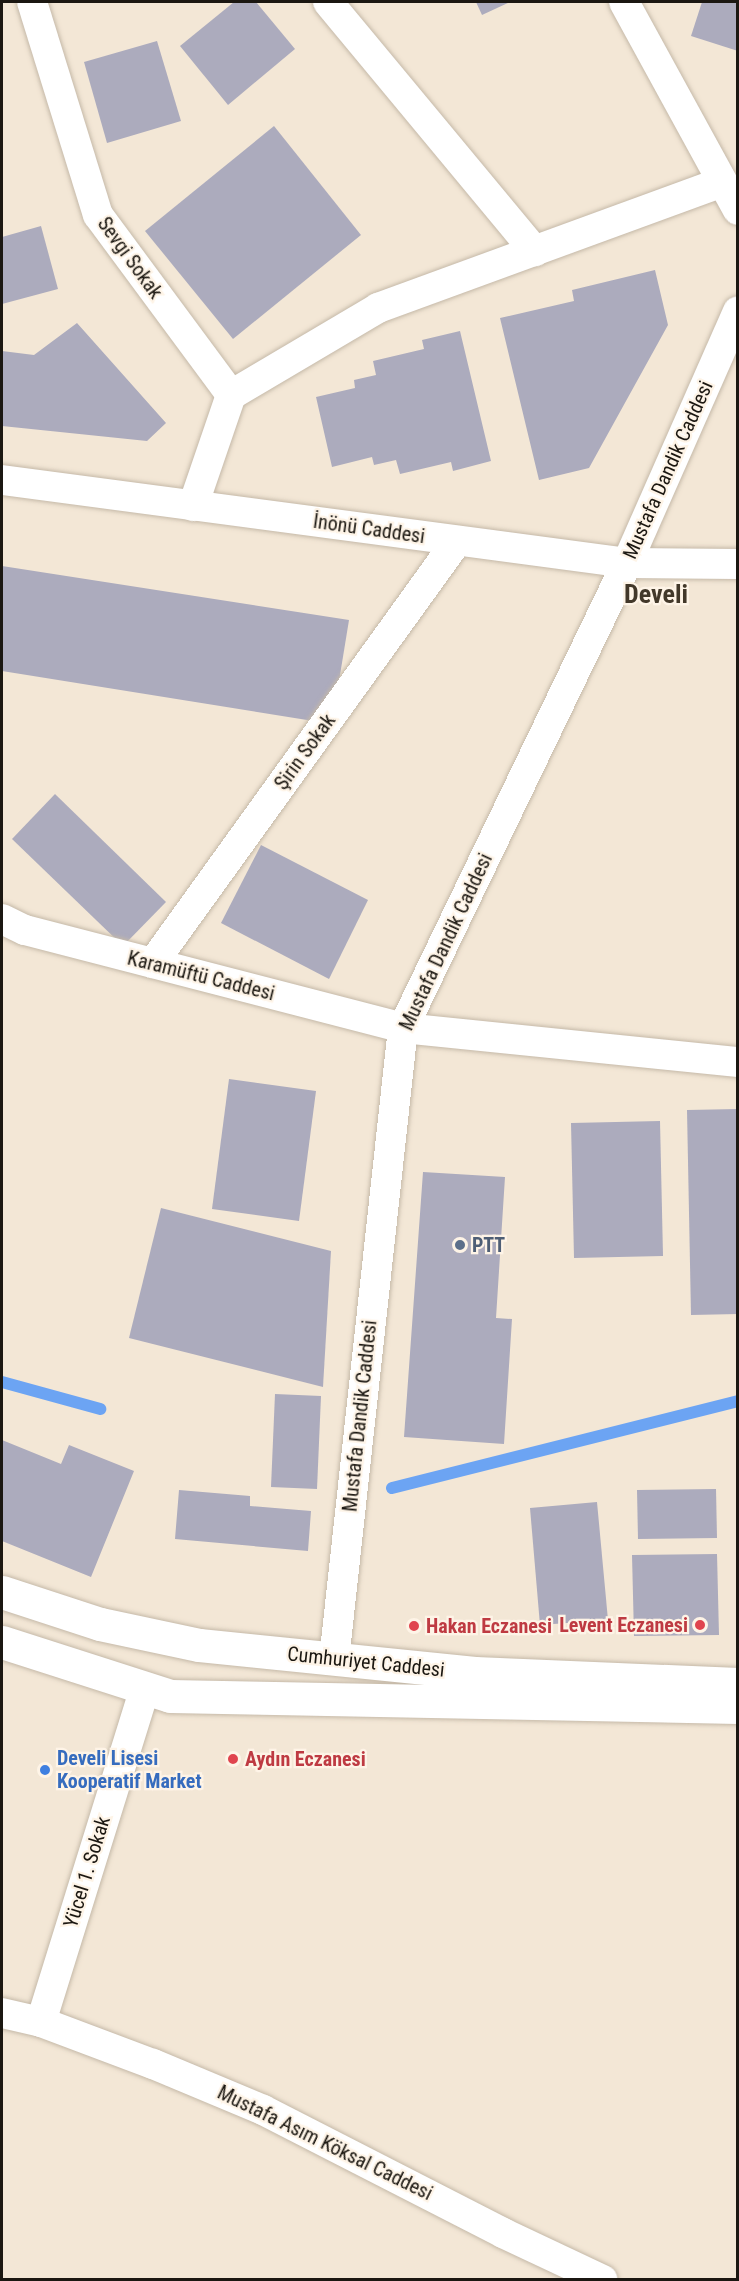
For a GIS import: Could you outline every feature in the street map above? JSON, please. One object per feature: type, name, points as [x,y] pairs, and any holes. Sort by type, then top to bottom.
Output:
[{"type":"main road","name":"Cumhuriyet Caddesi","points":[[2,1592],[63,1613],[147,1635],[333,1660],[475,1673],[738,1684]]},
{"type":"main road","name":"Cumhuriyet Caddesi","points":[[2,1642],[170,1696],[738,1707]]},
{"type":"street","name":"Sevgi Sokak","points":[[32,2],[98,215],[231,394]]},
{"type":"street","points":[[328,2],[535,251]]},
{"type":"street","points":[[624,2],[738,210]]},
{"type":"street","points":[[193,506],[231,394],[378,308],[722,182]]},
{"type":"street","name":"Mustafa Dandik Caddesi","points":[[333,1660],[403,1028],[627,563],[738,311]]},
{"type":"street","name":"İnönü Caddesi","points":[[2,480],[627,563],[738,564]]},
{"type":"street","name":"Şirin Sokak","points":[[153,963],[457,541]]},
{"type":"street","name":"Karamüftü Caddesi","points":[[2,919],[25,930],[403,1028],[738,1062]]},
{"type":"street","name":"Yücel 1. Sokak","points":[[41,2022],[145,1688]]},
{"type":"street","name":"Mustafa Asım Köksal Caddesi","points":[[2,2013],[41,2022],[263,2110],[503,2233],[603,2280]]},
{"type":"building","points":[[234,2],[256,2],[295,49],[228,105],[180,46]]},
{"type":"building","points":[[476,2],[510,2],[482,15]]},
{"type":"building","points":[[702,2],[738,2],[738,51],[691,36]]},
{"type":"building","points":[[157,41],[181,121],[107,143],[84,62]]},
{"type":"building","points":[[274,126],[361,235],[233,339],[145,231]]},
{"type":"building","points":[[41,226],[58,289],[2,304],[2,237]]},
{"type":"building","points":[[655,270],[668,325],[589,468],[539,480],[500,318],[574,301],[572,290]]},
{"type":"building","points":[[77,323],[166,423],[147,441],[2,426],[2,351],[34,355]]},
{"type":"building","points":[[460,331],[491,461],[453,471],[451,462],[400,474],[396,460],[374,465],[372,457],[332,467],[316,397],[355,388],[354,380],[376,375],[373,361],[424,349],[422,340]]},
{"type":"building","points":[[2,566],[349,620],[332,724],[2,671]]},
{"type":"building","points":[[55,794],[166,902],[123,946],[12,839]]},
{"type":"building","points":[[261,845],[368,900],[329,979],[221,923]]},
{"type":"building","points":[[229,1079],[316,1091],[299,1221],[212,1209]]},
{"type":"building","points":[[738,1109],[738,1314],[691,1315],[687,1110]]},
{"type":"building","points":[[660,1121],[663,1256],[574,1258],[571,1123]]},
{"type":"building","points":[[423,1172],[505,1177],[496,1318],[512,1319],[504,1444],[404,1437]]},
{"type":"building","points":[[161,1208],[331,1251],[323,1387],[129,1338]]},
{"type":"building","points":[[275,1394],[321,1396],[317,1489],[271,1487]]},
{"type":"building","points":[[2,1440],[61,1464],[69,1445],[134,1471],[91,1577],[2,1541]]},
{"type":"building","points":[[716,1489],[717,1538],[638,1539],[637,1490]]},
{"type":"building","points":[[179,1490],[250,1496],[250,1506],[311,1511],[308,1551],[175,1539]]},
{"type":"building","points":[[597,1502],[608,1620],[540,1625],[530,1508]]},
{"type":"building","points":[[717,1554],[719,1635],[634,1636],[632,1555]]},
{"type":"waterway","points":[[2,1382],[100,1409]]},
{"type":"waterway","points":[[392,1488],[738,1401]]},
{"type":"place","name":"PTT","points":[[460,1245]]},
{"type":"place","name":"Levent Eczanesi","points":[[700,1625]]},
{"type":"place","name":"Hakan Eczanesi","points":[[414,1626]]},
{"type":"place","name":"Aydın Eczanesi","points":[[233,1759]]},
{"type":"place","name":"Develi Lisesi Kooperatif Market","points":[[45,1770]]},
{"type":"district","name":"Develi","points":[[656,595]]}]
